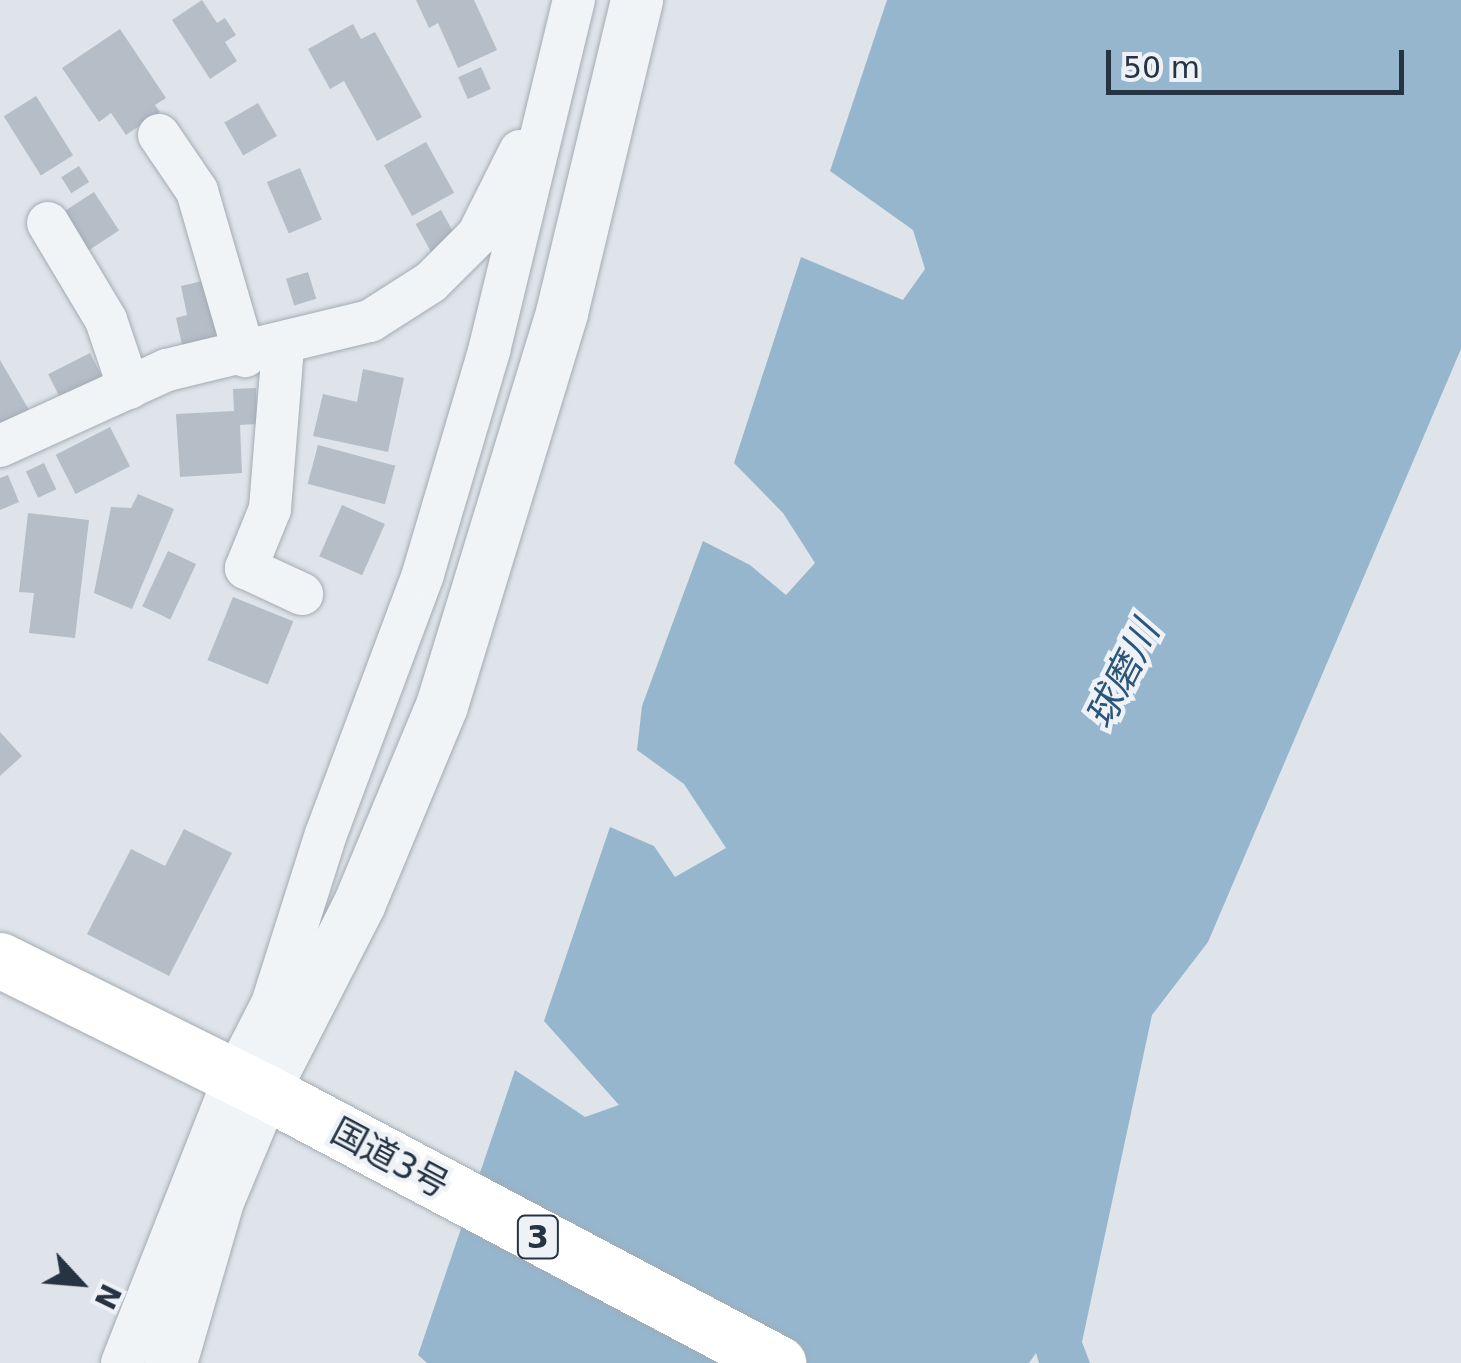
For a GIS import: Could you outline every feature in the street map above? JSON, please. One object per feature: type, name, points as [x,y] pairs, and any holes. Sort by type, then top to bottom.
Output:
[{"type":"highway","name":"国道3号","points":[[0,960],[266,1092],[778,1363]]},
{"type":"street","points":[[171,1363],[218,1201],[266,1092],[272,1004],[326,834],[423,574],[489,351],[574,0]]},
{"type":"street","points":[[0,446],[167,370],[264,351],[370,321],[442,270],[478,235],[587,0]]},
{"type":"street","points":[[122,1363],[266,1092],[360,903],[442,706],[562,313],[636,0]]},
{"type":"street","points":[[160,135],[197,191],[264,351],[270,510],[246,568],[302,594]]},
{"type":"street","points":[[48,223],[106,320],[129,388]]},
{"type":"water","name":"球磨川","points":[[887,0],[1461,0],[1461,349],[1208,942],[1152,1015],[1082,1342],[1090,1363],[1039,1363],[1036,1353],[1029,1363],[427,1363],[418,1355],[515,1070],[585,1117],[619,1105],[544,1021],[610,827],[654,846],[675,877],[726,848],[684,784],[637,750],[642,706],[703,541],[750,565],[786,595],[815,563],[783,513],[734,463],[801,257],[903,300],[925,269],[913,230],[830,171]]},
{"type":"building","points":[[202,0],[217,23],[225,18],[236,35],[225,42],[237,61],[210,79],[172,20]]},
{"type":"building","points":[[416,0],[474,0],[497,50],[458,68],[438,23],[429,28]]},
{"type":"building","points":[[353,24],[361,39],[375,32],[422,117],[377,141],[344,81],[330,89],[308,49]]},
{"type":"building","points":[[120,29],[166,98],[155,105],[160,112],[126,135],[111,113],[99,122],[62,68]]},
{"type":"building","points":[[481,67],[491,89],[468,99],[458,77]]},
{"type":"building","points":[[36,96],[73,155],[41,176],[4,116]]},
{"type":"building","points":[[258,103],[277,136],[243,155],[224,122]]},
{"type":"building","points":[[426,142],[454,193],[412,216],[384,165]]},
{"type":"building","points":[[79,166],[89,182],[71,193],[61,177]]},
{"type":"building","points":[[300,168],[322,220],[289,234],[267,182]]},
{"type":"building","points":[[94,192],[119,231],[86,252],[61,213]]},
{"type":"building","points":[[441,210],[459,242],[434,256],[416,224]]},
{"type":"building","points":[[308,272],[316,299],[294,306],[286,279]]},
{"type":"building","points":[[215,278],[228,338],[183,349],[176,318],[187,315],[181,286]]},
{"type":"building","points":[[90,353],[107,386],[65,407],[48,374]]},
{"type":"building","points":[[0,360],[32,415],[0,434]]},
{"type":"building","points":[[363,369],[404,378],[388,452],[313,436],[323,394],[357,402]]},
{"type":"building","points":[[256,388],[258,424],[240,425],[242,473],[180,477],[176,414],[234,411],[233,389]]},
{"type":"building","points":[[110,427],[130,466],[76,494],[56,455]]},
{"type":"building","points":[[318,445],[395,466],[385,504],[308,484]]},
{"type":"building","points":[[44,463],[56,489],[38,498],[26,471]]},
{"type":"building","points":[[8,475],[19,502],[0,510],[0,478]]},
{"type":"building","points":[[138,494],[174,509],[132,609],[94,593],[111,507],[131,508]]},
{"type":"building","points":[[342,505],[385,524],[362,575],[319,556]]},
{"type":"building","points":[[28,513],[89,520],[75,638],[29,633],[34,593],[19,592]]},
{"type":"building","points":[[168,551],[196,564],[170,619],[142,606]]},
{"type":"building","points":[[233,597],[293,621],[268,684],[208,660]]},
{"type":"building","points":[[0,732],[22,756],[0,776]]},
{"type":"building","points":[[184,829],[232,853],[169,976],[87,934],[131,849],[165,866]]}]
